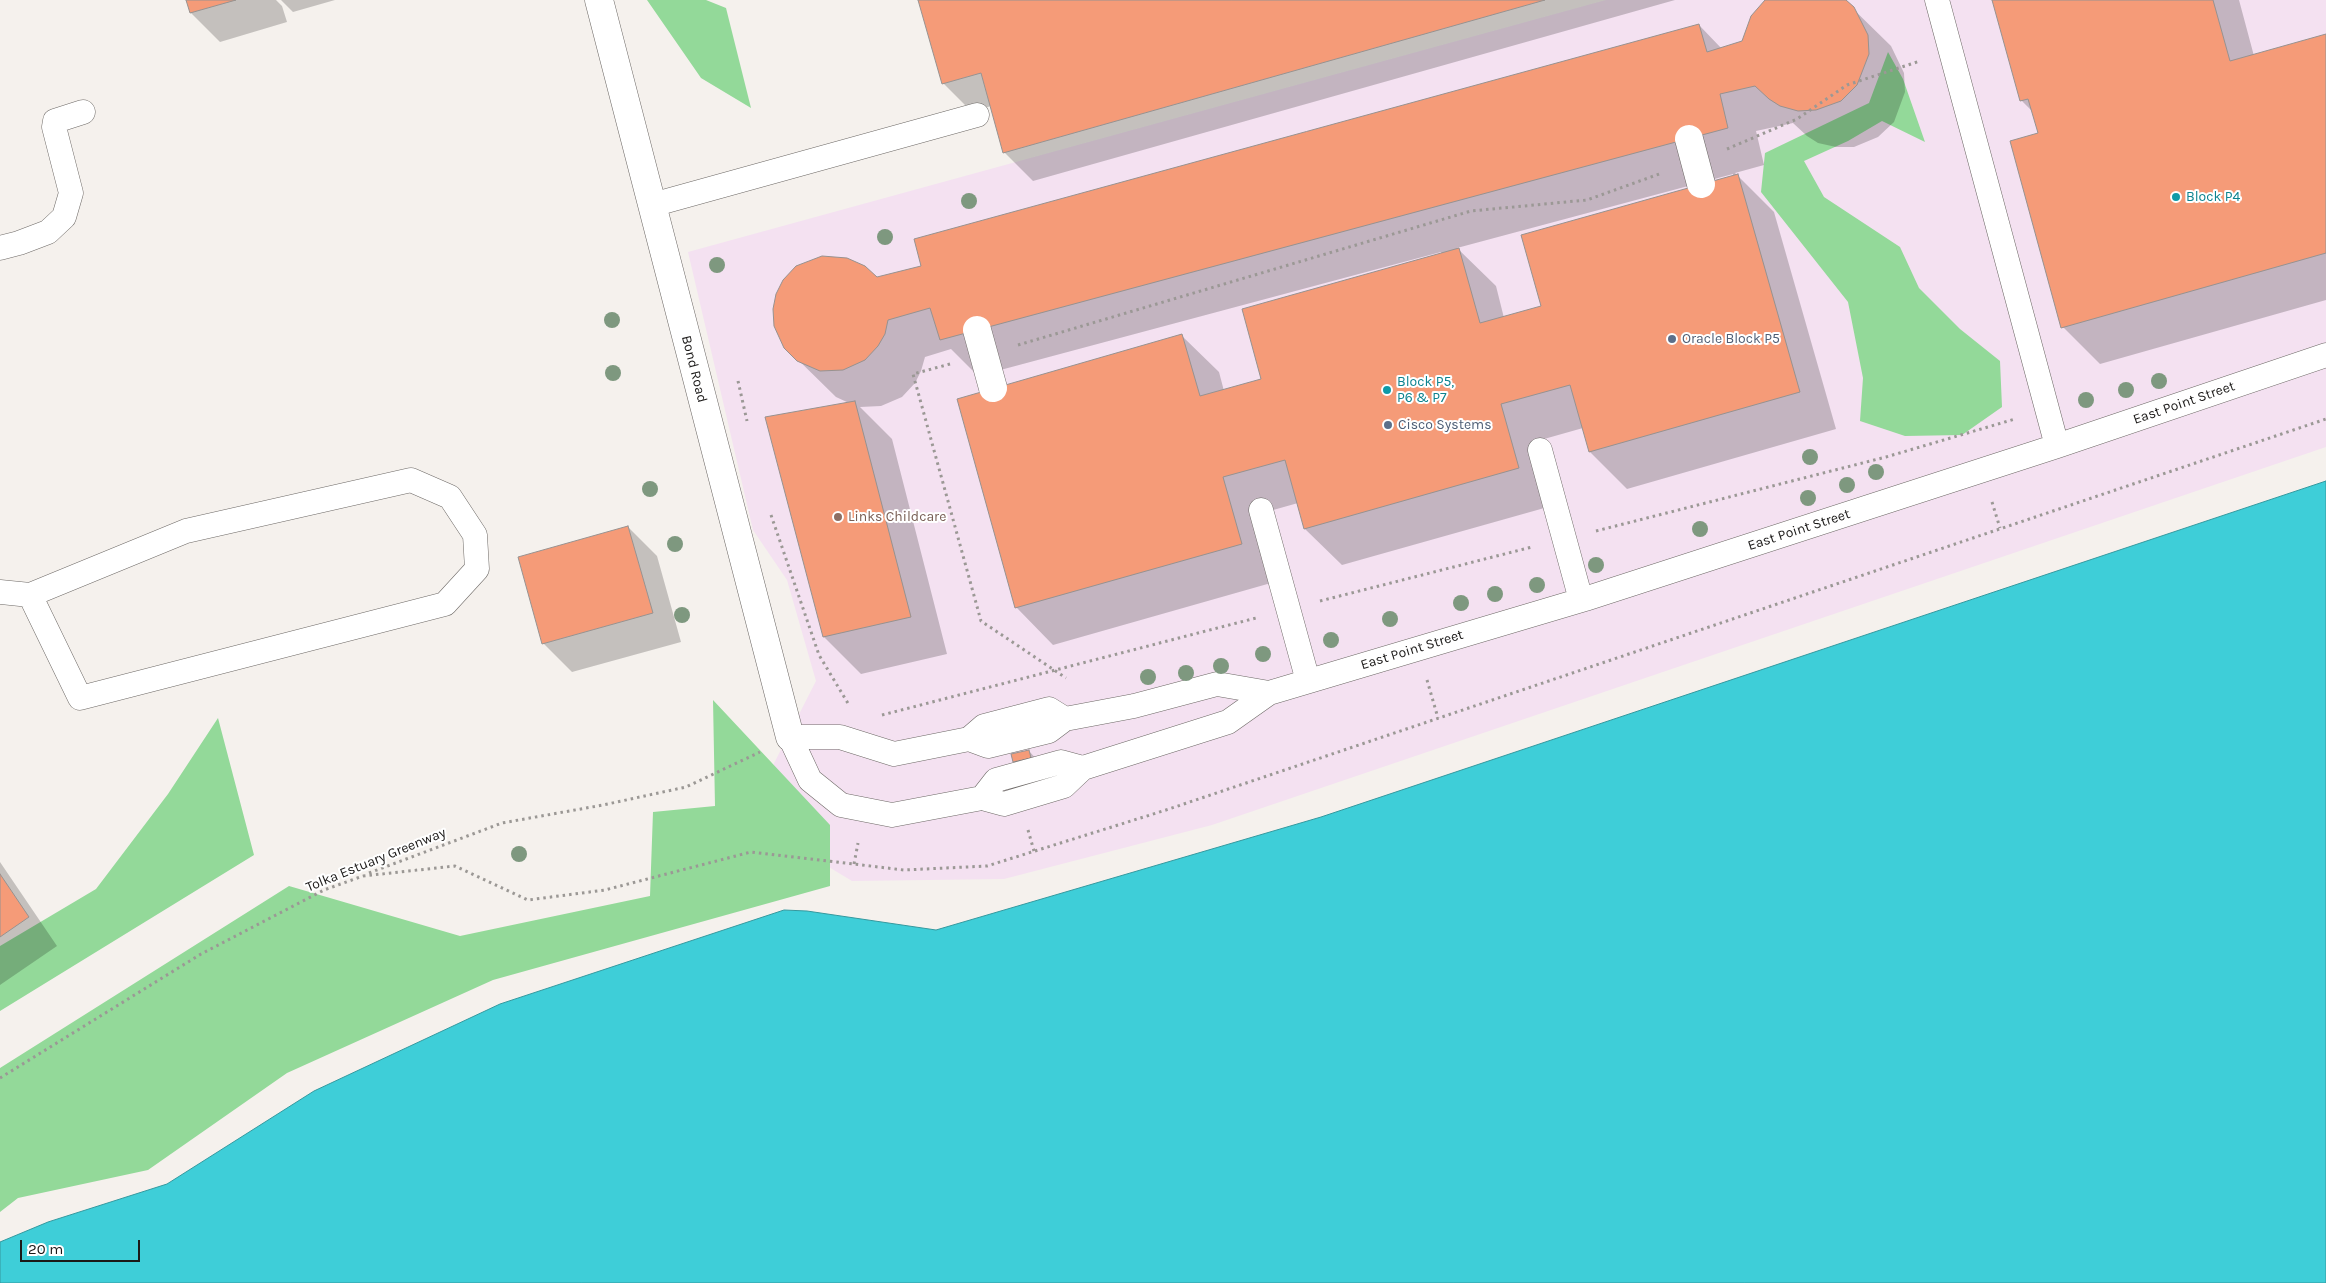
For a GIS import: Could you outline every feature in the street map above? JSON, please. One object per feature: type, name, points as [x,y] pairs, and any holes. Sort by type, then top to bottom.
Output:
[{"type":"street","name":"Bond Road","points":[[599,0],[790,737]]},
{"type":"street","points":[[1689,139],[1700,184]]},
{"type":"street","points":[[977,330],[993,388]]},
{"type":"lane","points":[[1937,0],[2057,446]]},
{"type":"lane","points":[[0,248],[48,232],[64,217],[71,193],[54,127],[55,121],[83,112]]},
{"type":"lane","points":[[652,205],[977,115]]},
{"type":"lane","name":"East Point Street","points":[[1269,693],[1581,600],[2057,446],[2326,355]]},
{"type":"lane","points":[[1540,450],[1581,600]]},
{"type":"lane","points":[[0,592],[30,595],[186,531],[412,480],[450,497],[475,535],[477,569],[444,604],[80,698],[30,595]]},
{"type":"lane","points":[[1261,510],[1308,681]]},
{"type":"lane","points":[[1217,684],[1269,693],[1228,722],[1083,768],[1064,786],[1004,804],[982,798],[892,815],[841,806],[810,780],[790,737],[840,737],[894,754],[968,739],[984,726],[1050,710],[1065,719],[1109,711],[1217,684]]},
{"type":"path","points":[[1722,151],[1797,119],[1847,85],[1913,62],[1952,56]]},
{"type":"path","points":[[1009,348],[1471,211],[1587,200],[1668,170]]},
{"type":"path","points":[[952,364],[913,374],[982,621],[1055,670],[1109,711]]},
{"type":"path","points":[[364,876],[455,866],[528,900],[606,890],[751,852],[904,870],[987,866],[1166,810],[2326,419]]},
{"type":"path","points":[[1417,649],[1438,718]]},
{"type":"path","name":"Tolka Estuary Greenway","points":[[0,1078],[201,954],[324,890],[502,824],[686,787],[790,737]]},
{"type":"shaded area","points":[[1606,0],[2326,0],[2326,447],[1212,825],[1004,879],[852,881],[789,843],[767,777],[816,681],[787,580],[753,530],[688,252]]},
{"type":"green space","points":[[647,0],[706,0],[726,8],[751,108],[701,78]]},
{"type":"green space","points":[[1888,52],[1903,79],[1925,142],[1882,121],[1848,141],[1804,161],[1824,197],[1900,247],[1919,288],[1960,329],[2000,361],[2002,407],[1962,435],[1905,436],[1860,421],[1863,378],[1848,302],[1761,192],[1765,153],[1869,103]]},
{"type":"green space","points":[[713,700],[830,825],[830,886],[493,980],[287,1073],[148,1170],[18,1198],[0,1212],[0,1068],[289,886],[460,936],[650,896],[653,812],[715,806]]},
{"type":"green space","points":[[218,718],[254,855],[0,1011],[0,946],[96,889],[168,794]]},
{"type":"water","points":[[2326,481],[2326,1283],[0,1283],[0,1242],[48,1222],[167,1184],[314,1091],[500,1004],[784,910],[807,911],[936,930],[1321,817]]},
{"type":"building","points":[[186,0],[236,0],[190,13]]},
{"type":"building","points":[[918,0],[1545,0],[1003,153],[981,73],[942,84]]},
{"type":"building","points":[[1765,0],[1846,0],[1854,7],[1868,35],[1869,54],[1857,85],[1841,101],[1816,110],[1798,111],[1780,106],[1755,86],[1720,94],[1728,128],[940,340],[930,308],[888,320],[885,334],[878,346],[865,360],[843,370],[820,371],[797,361],[784,348],[774,326],[773,309],[776,294],[783,280],[796,266],[822,256],[847,258],[865,266],[877,277],[921,266],[914,239],[1699,24],[1707,52],[1742,41],[1751,16]]},
{"type":"building","name":"Block P4","points":[[1992,0],[2213,0],[2230,61],[2326,34],[2326,253],[2061,328],[2010,141],[2038,133],[2028,99],[2020,101]]},
{"type":"building","name":"Block P5, P6 & P7","points":[[1738,174],[1800,392],[1589,452],[1570,385],[1501,404],[1519,468],[1304,529],[1285,460],[1223,477],[1242,544],[1015,608],[957,399],[1182,334],[1200,396],[1261,379],[1242,309],[1459,248],[1480,323],[1541,306],[1521,235]]},
{"type":"building","name":"Links Childcare","points":[[855,401],[911,617],[823,637],[765,417]]},
{"type":"building","points":[[628,526],[653,613],[542,644],[518,557]]},
{"type":"building","points":[[1029,750],[1031,758],[1013,762],[1011,754]]},
{"type":"building","points":[[0,874],[29,917],[0,937]]},
{"type":"place","name":"Block P4","points":[[2176,197]]},
{"type":"place","name":"Oracle Block P5","points":[[1672,339]]},
{"type":"place","name":"Block P5, P6 & P7","points":[[1387,390]]},
{"type":"place","name":"Cisco Systems","points":[[1388,425]]},
{"type":"place","name":"Links Childcare","points":[[838,517]]}]
